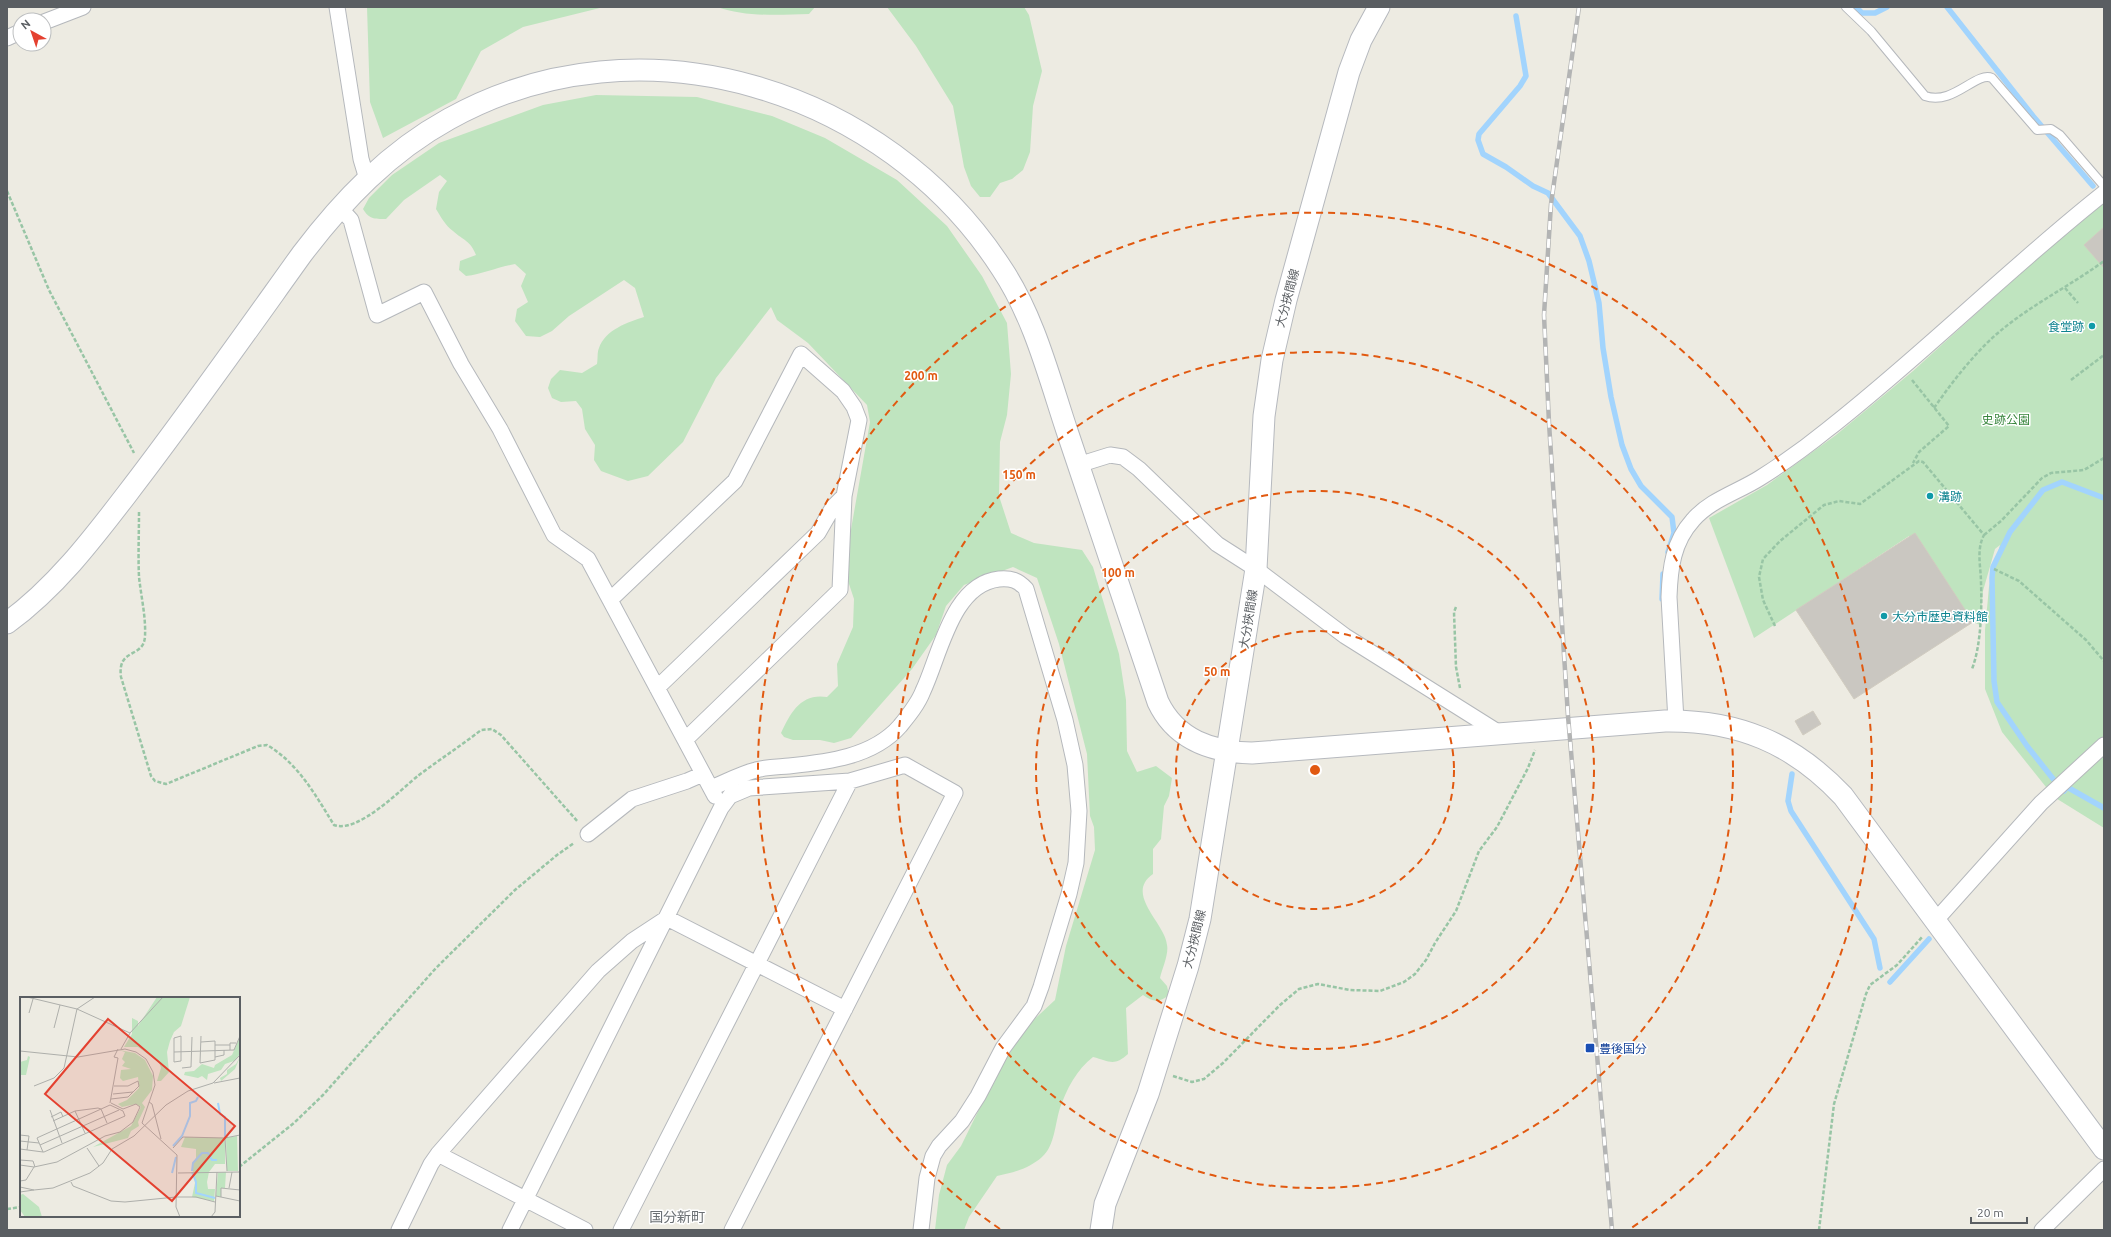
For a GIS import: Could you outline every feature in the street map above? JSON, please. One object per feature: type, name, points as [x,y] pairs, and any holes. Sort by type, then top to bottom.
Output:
[{"type":"street","points":[[52,19],[83,7]]},
{"type":"street","points":[[337,7],[361,159],[367,178]]},
{"type":"street","name":"大分挾間線","points":[[1101,1230],[1105,1204],[1155,1070],[1196,935],[1256,569],[1264,416],[1278,330],[1349,72],[1361,40],[1379,7]]},
{"type":"street","points":[[7,623],[23,611],[86,547],[137,481],[302,254],[340,208],[367,178],[414,141],[468,109],[525,88],[560,78],[628,71],[679,71],[731,79],[795,99],[836,118],[871,139],[903,162],[943,197],[978,235],[1004,270],[1024,309],[1046,366],[1078,465],[1163,712],[1176,729],[1206,746],[1227,751],[1262,753],[1676,721],[1716,724],[1766,739],[1807,762],[1830,782],[1857,813],[2104,1149]]},
{"type":"street","points":[[1676,721],[1669,581],[1675,549],[1686,528],[1704,510],[1760,478],[1803,449],[1901,368],[2051,236],[2104,193]]},
{"type":"street","points":[[340,208],[351,220],[378,315],[424,292],[461,364],[500,429],[554,535],[588,560],[721,808]]},
{"type":"street","points":[[610,600],[735,481],[801,354],[843,391],[854,407],[859,420],[844,496],[840,590],[685,740]]},
{"type":"street","points":[[1078,465],[1110,455],[1119,455],[1139,469],[1217,544],[1256,569],[1345,636],[1501,734]]},
{"type":"street","points":[[657,688],[818,532],[833,507],[844,496]]},
{"type":"street","points":[[711,788],[757,770],[805,764],[853,755],[880,744],[899,727],[915,706],[923,691],[951,622],[967,596],[981,584],[1000,579],[1014,580],[1026,589],[1065,720],[1075,764],[1079,811],[1076,863],[1069,894],[1042,987],[1034,1006],[1003,1048],[978,1096],[962,1121],[939,1146],[933,1156],[927,1178],[921,1230]]},
{"type":"street","points":[[1936,920],[2041,803],[2104,745]]},
{"type":"street","points":[[510,1230],[524,1199],[667,918],[721,808],[730,796],[749,788],[850,781],[905,765],[955,793],[732,1230]]},
{"type":"street","points":[[588,834],[632,799],[687,781],[703,774]]},
{"type":"street","points":[[621,1230],[850,781]]},
{"type":"street","points":[[667,918],[845,1009]]},
{"type":"street","points":[[399,1230],[430,1164],[438,1154],[598,971],[632,941],[667,918]]},
{"type":"street","points":[[438,1154],[585,1230]]},
{"type":"street","points":[[2042,1230],[2104,1168]]},
{"type":"lane","points":[[1846,7],[1871,31],[1925,96],[1932,98],[1945,97],[1988,76],[1995,80],[2032,125],[2041,131],[2052,129],[2060,134],[2104,186]]},
{"type":"path","points":[[7,191],[48,290],[134,453],[137,481],[139,576],[145,636],[141,647],[124,658],[120,668],[121,677],[151,776],[155,781],[166,784],[258,746],[267,745],[296,769],[314,793],[334,825],[343,827],[350,826],[379,809],[418,776],[481,730],[492,729],[501,735],[588,834],[557,855],[515,890],[436,968],[323,1095],[294,1123],[240,1166]]},
{"type":"path","points":[[1934,408],[1958,375],[1987,343],[2014,321],[2065,288],[2104,260]]},
{"type":"path","points":[[2065,288],[2078,303]]},
{"type":"path","points":[[2071,380],[2104,355]]},
{"type":"path","points":[[1901,368],[1949,426],[1919,452],[1912,464]]},
{"type":"path","points":[[1972,669],[1980,625],[1981,585],[1979,549],[1984,535],[2001,521],[2042,478],[2057,472],[2084,470],[2104,458]]},
{"type":"path","points":[[1775,626],[1763,600],[1759,577],[1763,559],[1780,542],[1824,505],[1839,501],[1860,504],[1912,464],[1919,461],[1923,462],[1984,535]]},
{"type":"path","points":[[1994,569],[2019,581],[2086,640],[2104,661]]},
{"type":"path","points":[[1456,607],[1454,612],[1456,667],[1460,687],[1457,707]]},
{"type":"path","points":[[1155,1070],[1186,1081],[1198,1082],[1224,1063],[1280,1005],[1300,989],[1318,984],[1350,990],[1380,991],[1404,982],[1415,974],[1426,960],[1435,943],[1456,911],[1479,851],[1497,828],[1528,768],[1536,743]]},
{"type":"path","points":[[1819,1230],[1834,1104],[1866,994],[1870,986],[1897,965],[1936,920]]},
{"type":"path","points":[[7,1209],[20,1208]]},
{"type":"green space","points":[[367,7],[604,7],[523,27],[481,51],[456,99],[383,138],[370,102]]},
{"type":"green space","points":[[717,7],[815,7],[809,14],[774,15],[751,14]]},
{"type":"green space","points":[[887,7],[1024,7],[1029,15],[1042,71],[1033,106],[1030,152],[1023,170],[1012,179],[1000,183],[990,197],[980,197],[971,186],[964,167],[953,106],[916,46]]},
{"type":"green space","points":[[596,95],[697,97],[772,116],[825,138],[897,180],[947,226],[982,276],[1007,323],[1011,374],[1007,415],[1000,442],[999,496],[1011,533],[1034,543],[1082,550],[1093,567],[1119,654],[1126,700],[1127,751],[1137,772],[1156,766],[1172,778],[1169,796],[1164,806],[1161,839],[1153,849],[1153,874],[1145,882],[1143,890],[1144,899],[1148,909],[1165,936],[1167,949],[1160,978],[1167,986],[1169,995],[1156,1001],[1143,995],[1126,1008],[1128,1054],[1119,1061],[1115,1062],[1093,1057],[1087,1062],[1073,1080],[1062,1101],[1050,1147],[1042,1157],[1027,1167],[1015,1172],[997,1176],[969,1217],[964,1230],[935,1230],[939,1195],[947,1165],[961,1146],[995,1077],[1025,1028],[1055,1000],[1066,946],[1095,850],[1094,827],[1090,816],[1087,754],[1059,644],[1037,578],[1013,567],[964,585],[946,606],[936,635],[912,669],[851,738],[834,743],[820,740],[793,740],[784,737],[781,733],[793,711],[798,706],[810,698],[827,697],[838,686],[837,664],[853,627],[854,599],[847,578],[850,535],[870,422],[867,405],[808,343],[777,320],[771,307],[716,378],[683,442],[648,476],[628,481],[601,471],[594,460],[595,445],[585,429],[582,409],[576,401],[561,402],[552,398],[548,388],[551,379],[560,370],[582,373],[597,364],[598,350],[606,336],[624,324],[644,317],[635,288],[624,280],[569,316],[552,331],[540,337],[526,336],[515,321],[517,309],[528,302],[521,286],[526,274],[515,264],[466,276],[459,270],[460,261],[476,255],[469,243],[443,221],[436,209],[439,192],[447,181],[440,175],[404,200],[386,219],[372,218],[367,215],[363,209],[369,198],[392,175],[439,143],[543,105]]},
{"type":"green space","name":"史跡公園","points":[[2101,204],[2104,204],[2104,828],[2054,797],[2002,732],[1985,689],[1985,630],[1989,587],[2000,545],[1995,549],[1983,591],[1980,625],[1973,622],[1909,536],[1754,638],[1709,518],[1767,485],[1836,435],[1913,371],[2055,242]]},
{"type":"building","points":[[2104,227],[2104,268],[2084,245]]},
{"type":"building","name":"大分市歴史資料館","points":[[1915,533],[1973,622],[1854,699],[1796,610]]},
{"type":"building","points":[[1813,711],[1821,724],[1803,735],[1795,721]]},
{"type":"waterway","points":[[1856,7],[1862,13],[1875,13],[1887,7]]},
{"type":"waterway","points":[[1947,7],[2033,116],[2093,186]]},
{"type":"waterway","points":[[1516,16],[1526,76],[1520,86],[1479,134],[1478,140],[1483,154],[1506,167],[1533,186],[1548,193],[1580,236],[1589,261],[1599,303],[1603,348],[1611,397],[1622,445],[1631,469],[1641,486],[1672,517],[1674,533],[1668,552]]},
{"type":"waterway","points":[[2054,780],[2027,746],[1997,702],[1994,681],[1993,567],[2010,532],[2043,490],[2062,482],[2104,498]]},
{"type":"waterway","points":[[1662,599],[1663,574]]},
{"type":"waterway","points":[[1792,774],[1788,801],[1791,811],[1874,939],[1880,968]]},
{"type":"waterway","points":[[2064,791],[2067,787],[2104,808]]},
{"type":"waterway","points":[[1890,982],[1929,939]]},
{"type":"railway","points":[[1579,7],[1551,204],[1544,315],[1549,423],[1568,716],[1612,1230]]},
{"type":"place","name":"食堂跡","points":[[2092,326]]},
{"type":"place","name":"溝跡","points":[[1930,496]]},
{"type":"place","name":"大分市歴史資料館","points":[[1884,616]]},
{"type":"place","name":"豊後国分","points":[[1590,1048]]},
{"type":"district","name":"国分新町","points":[[677,1217]]}]
